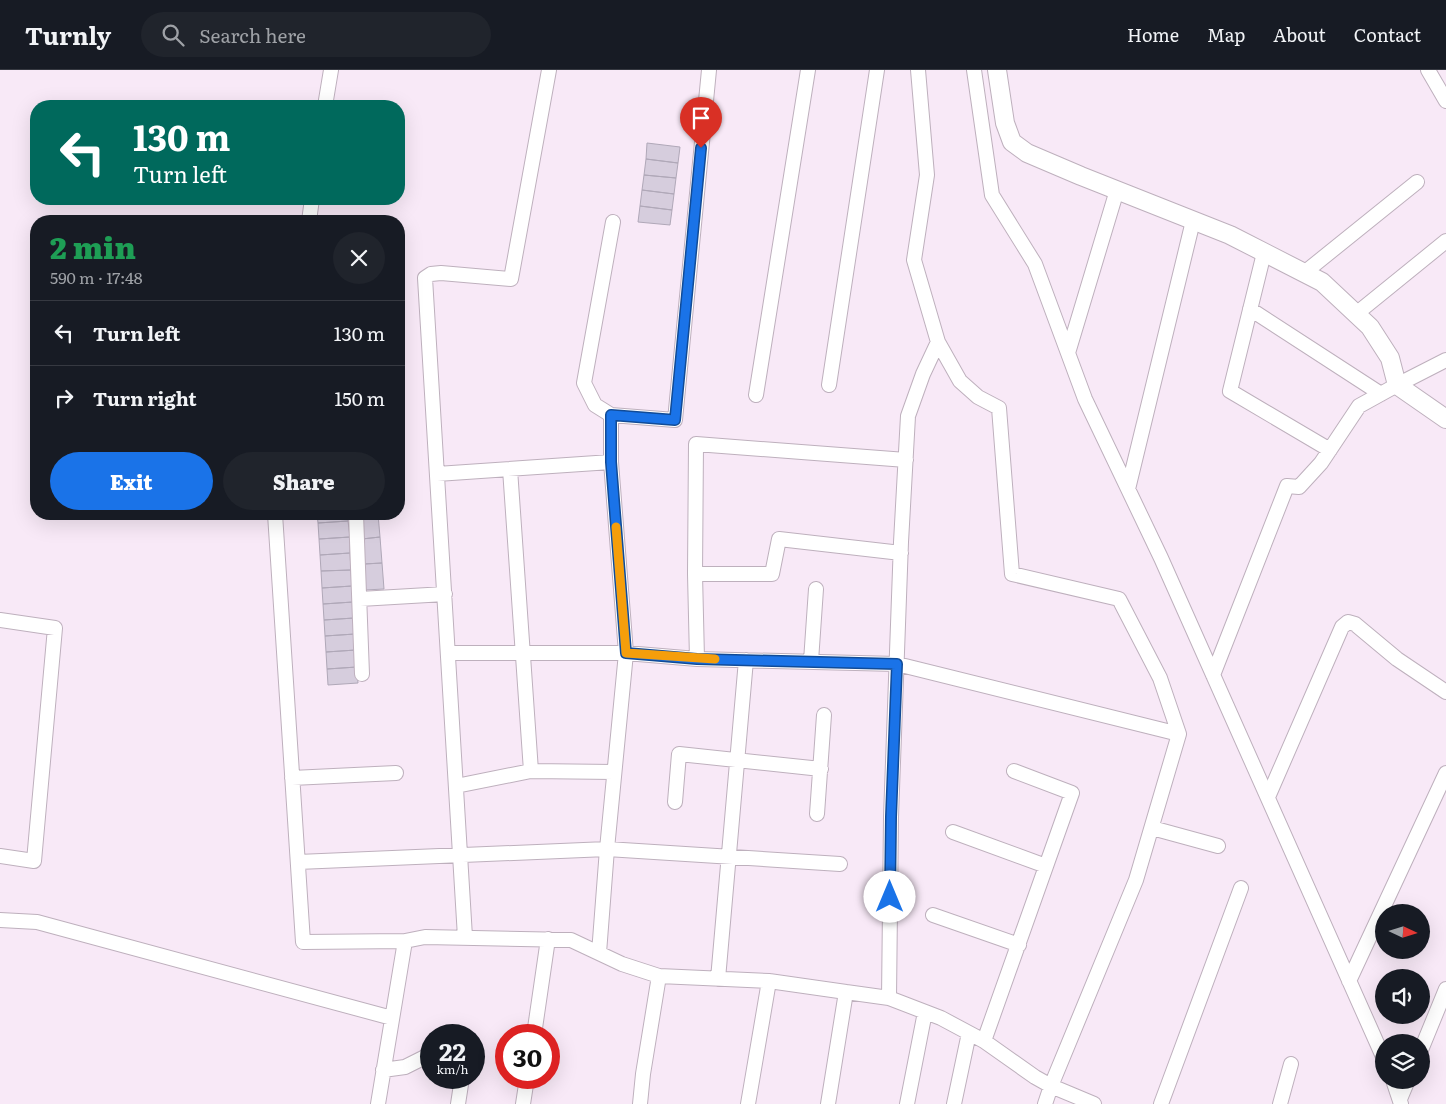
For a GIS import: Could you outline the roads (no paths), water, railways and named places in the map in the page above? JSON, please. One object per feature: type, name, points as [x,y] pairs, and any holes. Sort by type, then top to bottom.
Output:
[{"type":"street","points":[[326,100],[330,70]]},
{"type":"street","points":[[465,938],[425,278],[431,274],[441,273],[511,279],[549,70]]},
{"type":"street","points":[[612,222],[584,383],[595,405],[611,415],[675,420],[708,70]]},
{"type":"street","points":[[756,395],[808,70]]},
{"type":"street","points":[[829,385],[877,70]]},
{"type":"street","points":[[918,70],[927,175],[914,260],[938,342],[960,381],[978,397],[999,408],[1012,574],[1119,599],[1160,678],[1179,734],[1136,880],[1045,1104]]},
{"type":"street","points":[[974,70],[992,195],[1035,264],[1085,399],[1213,675],[1375,1038]]},
{"type":"street","points":[[997,70],[1005,123],[1012,142],[1027,152],[1230,235],[1322,282],[1370,327],[1390,358],[1397,385],[1446,419]]},
{"type":"street","points":[[1428,70],[1446,101]]},
{"type":"street","points":[[1304,273],[1418,182]]},
{"type":"street","points":[[1068,353],[1117,190]]},
{"type":"street","points":[[1128,489],[1193,220]]},
{"type":"street","points":[[1356,314],[1446,241]]},
{"type":"street","points":[[1264,253],[1230,391],[1330,450]]},
{"type":"street","points":[[1250,309],[1381,394]]},
{"type":"street","points":[[889,998],[891,817],[908,416],[923,374],[938,342]]},
{"type":"street","points":[[1213,675],[1287,486],[1299,487],[1321,463],[1359,406],[1446,360]]},
{"type":"street","points":[[599,953],[626,653],[611,462],[611,415]]},
{"type":"street","points":[[697,659],[695,574],[696,444],[906,460]]},
{"type":"street","points":[[437,474],[611,462]]},
{"type":"street","points":[[510,469],[531,771]]},
{"type":"street","points":[[275,520],[303,942],[405,941],[426,937],[571,940],[622,964],[659,976],[769,981],[889,998],[941,1018],[984,1041],[1036,1078],[1094,1104]]},
{"type":"street","points":[[356,520],[362,674]]},
{"type":"street","points":[[695,574],[772,574],[779,539],[901,553]]},
{"type":"street","points":[[811,661],[816,589]]},
{"type":"street","points":[[360,600],[445,594]]},
{"type":"street","points":[[0,620],[55,628],[34,861],[0,856]]},
{"type":"street","points":[[1268,797],[1342,627],[1348,622],[1355,624],[1396,658],[1446,692]]},
{"type":"street","points":[[448,653],[626,653],[697,659],[897,664],[1179,734]]},
{"type":"street","points":[[718,978],[746,660]]},
{"type":"street","points":[[817,814],[824,715]]},
{"type":"street","points":[[675,802],[679,754],[821,769]]},
{"type":"street","points":[[456,786],[531,771],[614,772]]},
{"type":"street","points":[[984,1041],[1072,793],[1014,772]]},
{"type":"street","points":[[292,778],[396,773]]},
{"type":"street","points":[[1350,981],[1446,773]]},
{"type":"street","points":[[1152,828],[1218,846]]},
{"type":"street","points":[[953,832],[1046,866]]},
{"type":"street","points":[[298,862],[607,849],[840,864]]},
{"type":"street","points":[[1161,1104],[1240,888]]},
{"type":"street","points":[[933,915],[1018,945]]},
{"type":"street","points":[[0,920],[37,922],[392,1018]]},
{"type":"street","points":[[536,1024],[548,939]]},
{"type":"street","points":[[378,1104],[405,941]]},
{"type":"street","points":[[640,1104],[659,976]]},
{"type":"street","points":[[748,1104],[769,981]]},
{"type":"street","points":[[1428,1034],[1446,989]]},
{"type":"street","points":[[828,1104],[846,992]]},
{"type":"street","points":[[907,1104],[926,1012]]},
{"type":"street","points":[[954,1104],[969,1033]]},
{"type":"street","points":[[383,1070],[405,1067],[420,1060]]},
{"type":"street","points":[[1280,1104],[1291,1064]]},
{"type":"street","points":[[458,1104],[460,1089]]},
{"type":"street","points":[[524,1104],[526,1089]]},
{"type":"street","points":[[1396,1089],[1401,1102]]},
{"type":"street","points":[[1401,1102],[1405,1089]]}]
